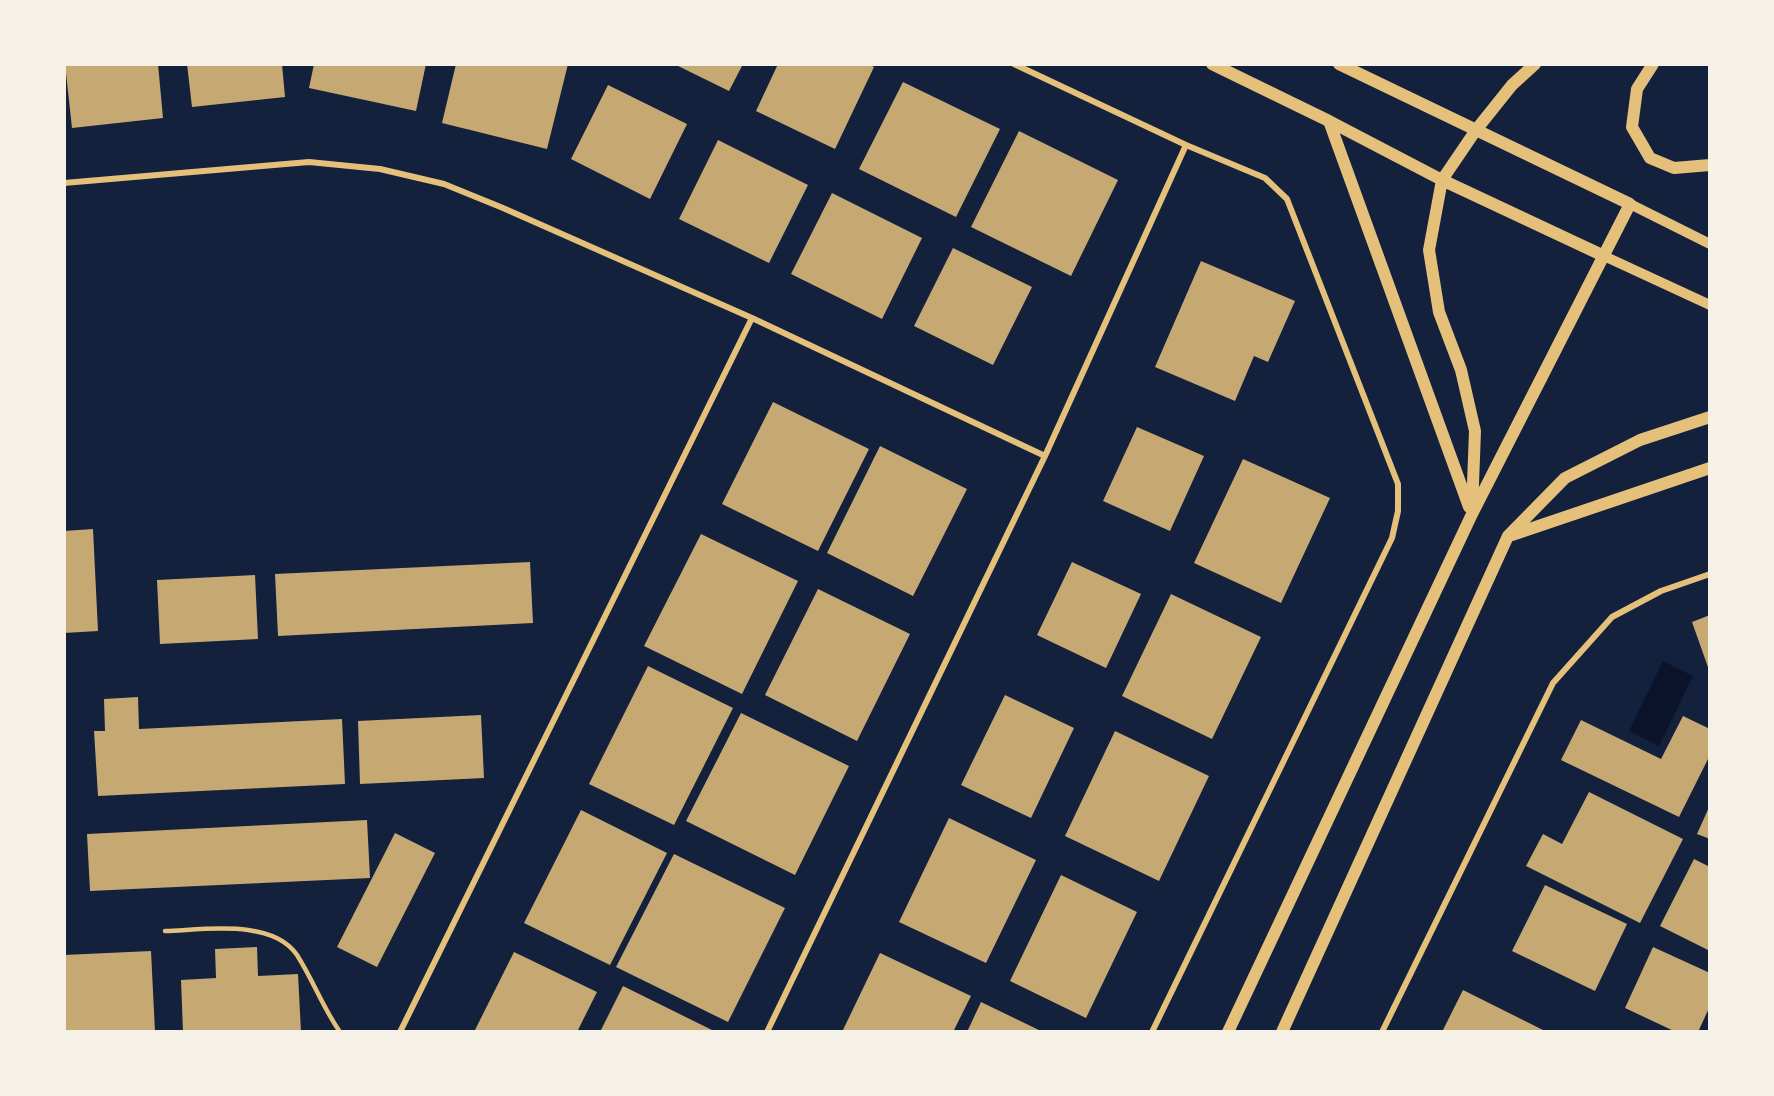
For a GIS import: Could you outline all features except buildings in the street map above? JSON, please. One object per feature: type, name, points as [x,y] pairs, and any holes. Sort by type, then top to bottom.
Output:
[{"type":"main road","points":[[1212,64],[1442,180],[1604,255]]},
{"type":"main road","points":[[1472,514],[1474,431],[1461,370],[1439,312],[1429,250],[1442,180],[1476,130],[1512,85],[1535,64]]},
{"type":"main road","points":[[1653,64],[1637,89],[1632,128],[1650,158],[1674,168],[1710,165]]},
{"type":"main road","points":[[1228,1032],[1472,514],[1630,204],[1348,66]]},
{"type":"main road","points":[[1329,121],[1472,514]]},
{"type":"main road","points":[[1282,1032],[1508,536],[1565,478],[1640,440],[1710,417]]},
{"type":"main road","points":[[1508,536],[1710,468]]},
{"type":"street","points":[[1014,64],[1186,145],[1265,178],[1287,199],[1398,484],[1398,511],[1392,538],[1152,1032]]},
{"type":"street","points":[[767,1032],[1045,456],[1186,145]]},
{"type":"street","points":[[64,183],[309,162],[380,169],[444,184],[752,318],[1045,456]]},
{"type":"street","points":[[1630,204],[1710,244]]},
{"type":"street","points":[[1604,255],[1710,305]]},
{"type":"street","points":[[400,1032],[752,318]]},
{"type":"street","points":[[1382,1032],[1553,683],[1612,616],[1660,591],[1710,574]]},
{"type":"lane","points":[[165,931],[242,929],[261,932],[278,939],[294,952],[340,1032]]},
{"type":"water","points":[[1663,661],[1693,676],[1659,746],[1629,731]]}]
